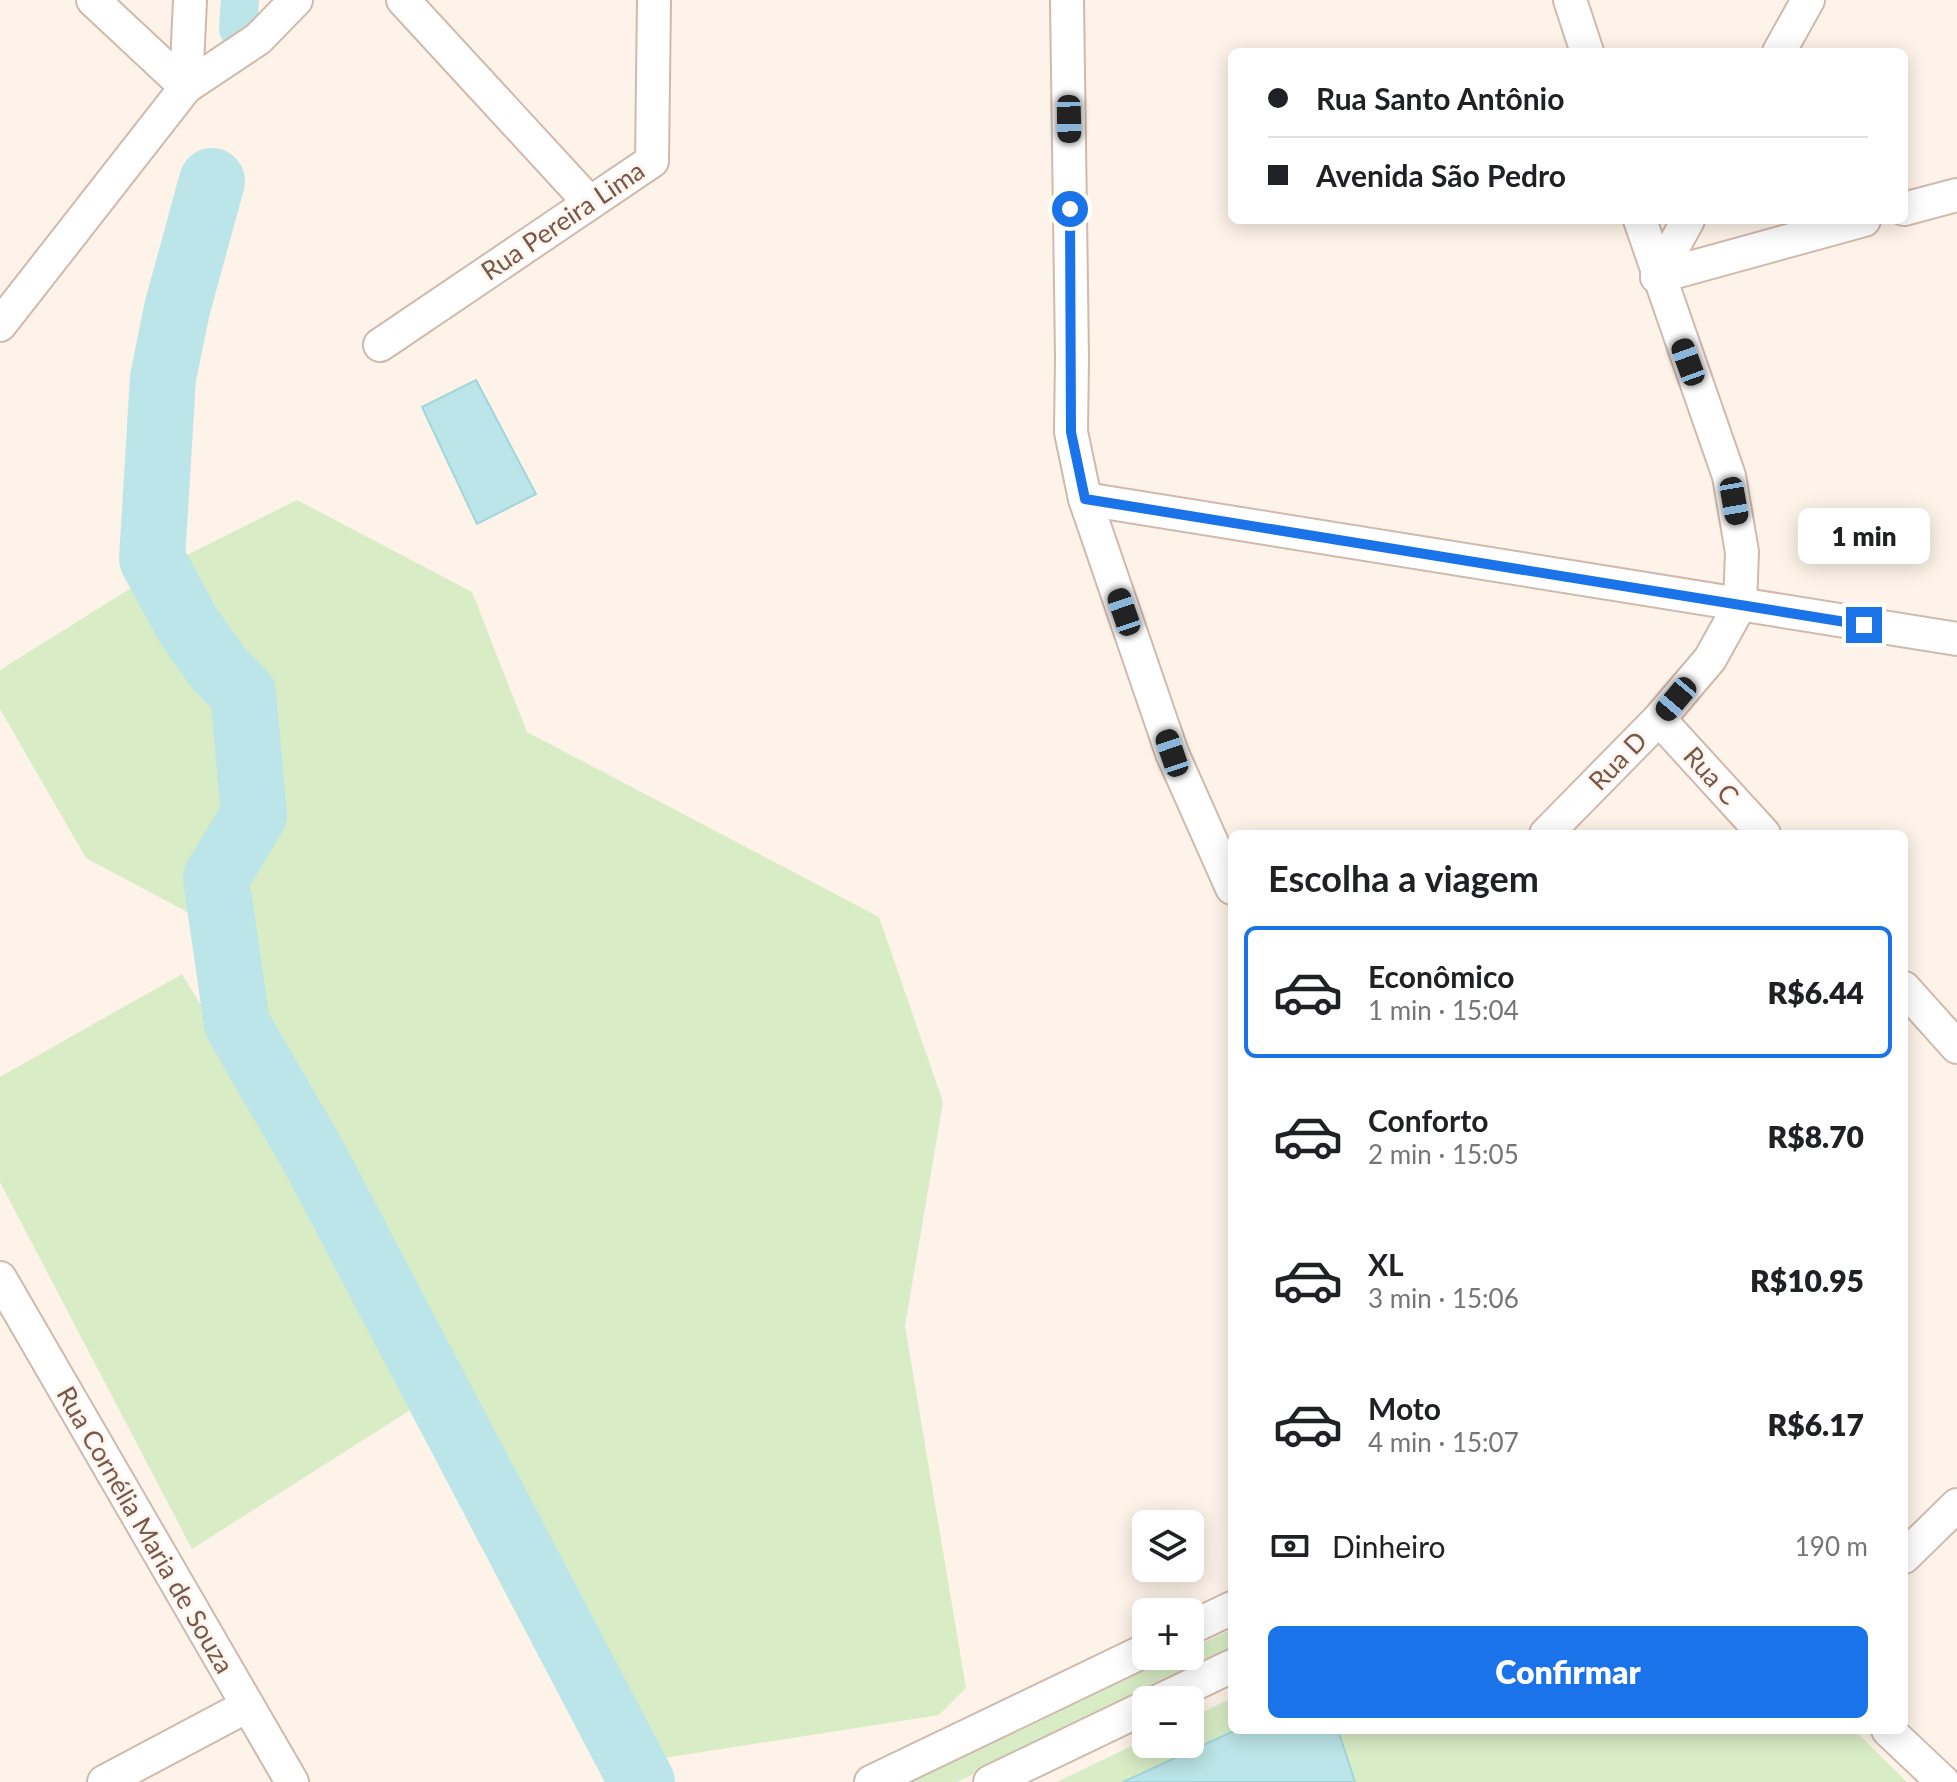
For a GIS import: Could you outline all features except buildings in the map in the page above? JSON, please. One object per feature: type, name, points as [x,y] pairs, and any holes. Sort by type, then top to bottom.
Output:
[{"type":"street","points":[[93,0],[186,87]]},
{"type":"street","points":[[186,87],[190,0]]},
{"type":"street","points":[[0,325],[186,87],[258,39],[296,0]]},
{"type":"street","points":[[403,0],[590,203]]},
{"type":"street","name":"Rua Pereira Lima","points":[[380,345],[652,161],[654,0]]},
{"type":"street","points":[[1067,0],[1071,432],[1085,499],[1172,753],[1228,879]]},
{"type":"street","points":[[1570,0],[1586,48]]},
{"type":"street","points":[[1781,48],[1808,0]]},
{"type":"street","points":[[1908,208],[1957,195]]},
{"type":"street","points":[[1641,224],[1657,277],[1729,476],[1742,552],[1740,605]]},
{"type":"street","points":[[1657,277],[1686,224]]},
{"type":"street","points":[[1657,277],[1849,224]]},
{"type":"street","points":[[1085,499],[1957,639]]},
{"type":"street","name":"Rua D","points":[[1550,830],[1659,719],[1710,659],[1740,605]]},
{"type":"street","name":"Rua C","points":[[1659,719],[1760,830]]},
{"type":"street","points":[[1908,992],[1957,1047]]},
{"type":"street","name":"Rua Cornélia Maria de Souza","points":[[0,1278],[292,1782]]},
{"type":"street","points":[[1908,1553],[1957,1505]]},
{"type":"street","points":[[1204,1621],[1228,1610]]},
{"type":"street","points":[[871,1782],[1132,1657]]},
{"type":"street","points":[[1190,1686],[1228,1668]]},
{"type":"street","points":[[104,1782],[247,1706]]},
{"type":"street","points":[[990,1782],[1132,1714]]},
{"type":"street","points":[[1892,1734],[1943,1782]]},
{"type":"green space","points":[[297,500],[472,592],[527,732],[879,917],[943,1102],[905,1326],[966,1688],[939,1715],[619,1765],[476,1513],[451,1355],[301,1069],[204,921],[86,858],[0,709],[0,670],[171,563]]},
{"type":"green space","points":[[182,974],[437,1393],[192,1549],[0,1182],[0,1077]]},
{"type":"green space","points":[[1228,1631],[1228,1653],[1204,1664],[1204,1642]]},
{"type":"green space","points":[[1144,1670],[1192,1670],[1159,1686],[1132,1686],[1132,1699],[957,1782],[907,1782]]},
{"type":"green space","points":[[1228,1700],[1228,1734],[1858,1734],[1907,1782],[1057,1782],[1132,1746],[1132,1758],[1204,1758],[1204,1711]]},
{"type":"water","points":[[476,380],[536,494],[477,524],[422,407]]},
{"type":"water","points":[[1228,1734],[1339,1734],[1355,1782],[1123,1782],[1175,1758],[1204,1758],[1204,1745]]},
{"type":"waterway","points":[[238,29],[240,0]]},
{"type":"waterway","points":[[212,181],[177,309],[163,378],[152,559],[189,627],[219,669],[243,693],[254,815],[216,878],[237,1024],[314,1157],[642,1782]]},
{"type":"route","points":[[1070,209],[1071,432],[1085,499],[1864,625]]}]
